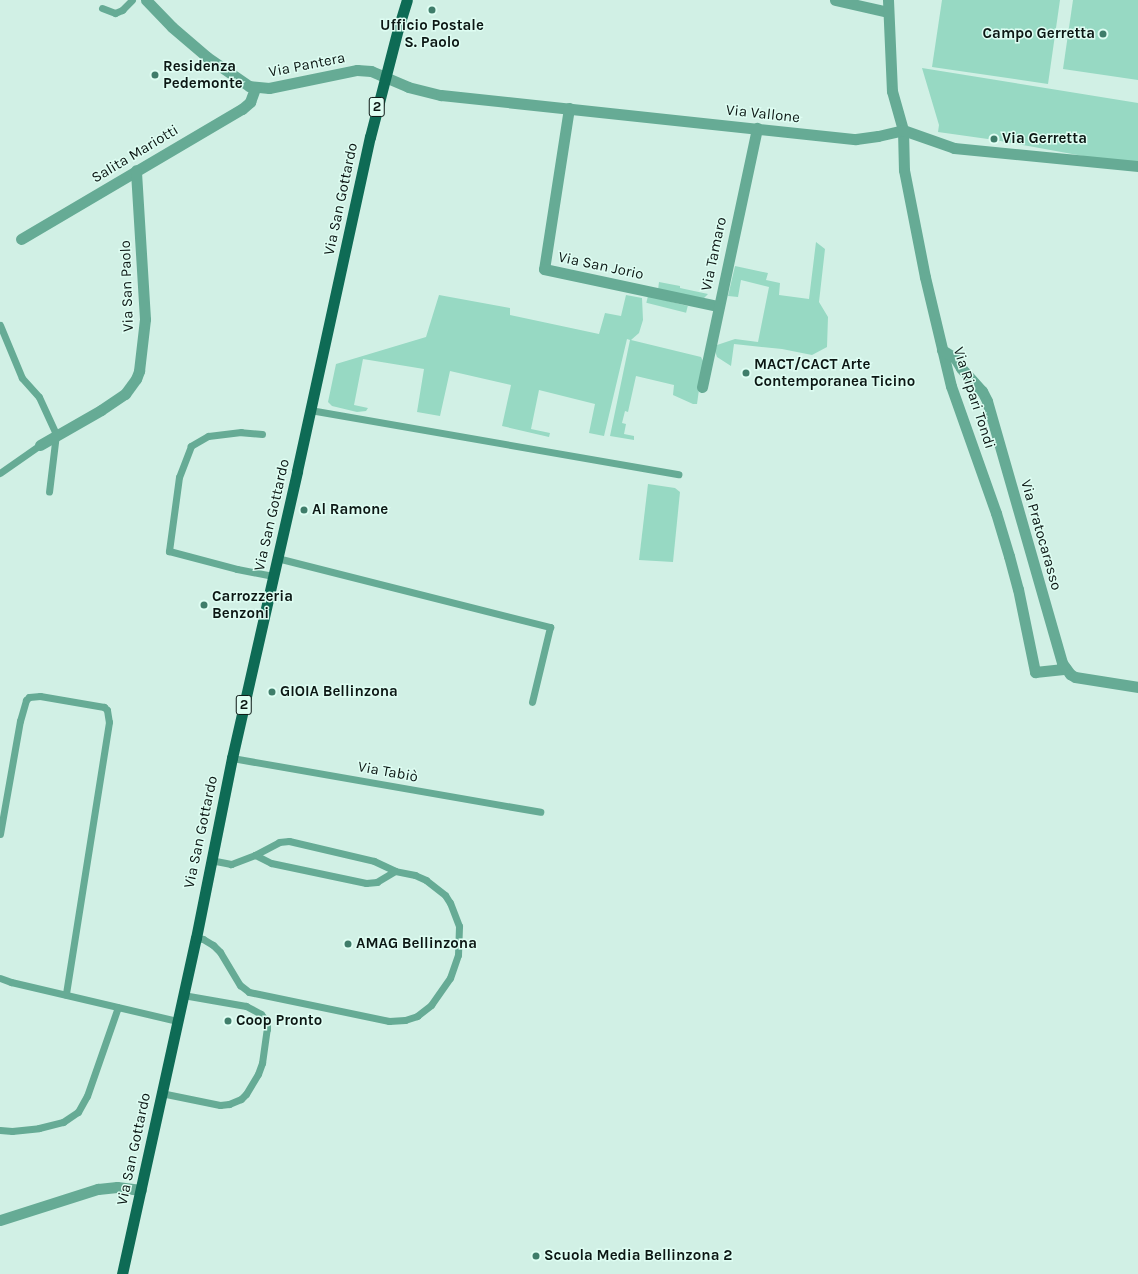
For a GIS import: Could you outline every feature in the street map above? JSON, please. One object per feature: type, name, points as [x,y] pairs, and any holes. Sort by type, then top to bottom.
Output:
[{"type":"main road","name":"Via San Gottardo","points":[[122,1274],[196,938],[210,860],[232,758],[370,137],[407,0]]},
{"type":"street","name":"Via Pantera","points":[[146,0],[172,27],[207,57],[243,83],[255,88],[269,88],[357,70],[371,71],[385,77]]},
{"type":"street","points":[[835,0],[888,12]]},
{"type":"street","points":[[888,0],[892,91],[903,130],[954,148],[1138,166]]},
{"type":"street","name":"Via Vallone","points":[[385,77],[408,87],[441,94],[856,139],[903,130]]},
{"type":"street","name":"Salita Mariotti","points":[[21,239],[242,108],[250,102],[255,88]]},
{"type":"street","name":"Via San Jorio","points":[[569,108],[544,269],[718,306]]},
{"type":"street","name":"Via Tamaro","points":[[702,387],[757,128]]},
{"type":"street","name":"Via Ripari Tondi","points":[[903,130],[904,170],[942,350],[951,386],[1009,556],[1018,589],[1034,672],[1066,669]]},
{"type":"street","name":"Via San Paolo","points":[[40,445],[56,434],[101,410],[125,394],[136,379],[139,371],[145,319],[136,170]]},
{"type":"street","name":"Via Pratocarasso","points":[[942,350],[955,358],[961,368],[982,391],[987,401],[1059,657],[1066,669]]},
{"type":"street","points":[[1066,669],[1070,674],[1081,678],[1138,687]]},
{"type":"street","points":[[0,1220],[98,1189],[118,1187],[141,1190]]},
{"type":"lane","points":[[102,8],[115,13],[122,10],[132,0]]},
{"type":"lane","points":[[0,325],[22,378],[39,397],[56,434],[49,492]]},
{"type":"lane","points":[[310,410],[678,474]]},
{"type":"lane","points":[[262,434],[241,432],[208,436],[192,446],[179,477],[170,551],[201,560],[273,576]]},
{"type":"lane","points":[[0,473],[40,445]]},
{"type":"lane","points":[[277,558],[550,627],[532,702]]},
{"type":"lane","points":[[0,834],[20,721],[26,700],[29,697],[40,696],[104,707],[107,710],[109,722],[66,995]]},
{"type":"lane","name":"Via Tabiò","points":[[232,758],[540,812]]},
{"type":"lane","points":[[196,938],[203,939],[213,945],[220,952],[244,989],[249,992],[389,1021],[405,1020],[417,1016],[431,1005],[450,978],[458,955],[459,926],[455,913],[444,895],[426,880],[415,875],[395,871],[374,861],[289,841],[279,842],[255,855],[231,864],[210,860]]},
{"type":"lane","points":[[255,855],[271,863],[366,884],[377,882],[395,871]]},
{"type":"lane","points":[[0,978],[177,1021]]},
{"type":"lane","points":[[0,982],[12,982]]},
{"type":"lane","points":[[161,1093],[220,1105],[229,1104],[241,1099],[246,1094],[258,1074],[262,1063],[267,1022],[261,1014],[246,1006],[183,995]]},
{"type":"lane","points":[[0,1130],[12,1131],[39,1128],[62,1122],[78,1112],[89,1091],[118,1007]]},
{"type":"green space","points":[[942,0],[1060,0],[1048,84],[932,67]]},
{"type":"green space","name":"Campo Gerretta","points":[[1073,0],[1138,0],[1138,80],[1063,69]]},
{"type":"green space","points":[[922,68],[1138,103],[1138,166],[995,140],[938,132],[939,125]]},
{"type":"green space","points":[[816,242],[825,249],[819,302],[828,317],[827,347],[812,355],[782,349],[734,344],[731,366],[717,357],[715,351],[717,345],[735,339],[758,342],[769,287],[741,280],[738,297],[728,296],[735,266],[768,273],[766,280],[780,283],[779,295],[809,299]]},
{"type":"green space","points":[[659,282],[708,294],[703,299],[658,290]]},
{"type":"green space","points":[[439,295],[510,308],[510,315],[599,334],[605,313],[621,316],[626,295],[642,298],[643,320],[639,333],[631,340],[701,357],[703,361],[697,404],[693,404],[673,395],[674,385],[636,376],[628,412],[625,411],[622,423],[626,424],[624,434],[634,436],[634,440],[610,436],[630,340],[627,339],[604,436],[589,433],[595,404],[539,390],[531,429],[550,433],[549,437],[502,426],[511,385],[450,371],[440,416],[417,412],[424,369],[363,359],[354,405],[368,408],[366,411],[357,412],[332,406],[328,402],[336,364],[426,337]]},
{"type":"green space","points":[[648,296],[688,306],[686,313],[646,303]]},
{"type":"green space","points":[[648,484],[675,488],[680,492],[673,562],[639,560]]},
{"type":"place","name":"Ufficio Postale S. Paolo","points":[[432,10]]},
{"type":"place","name":"Campo Gerretta","points":[[1103,34]]},
{"type":"place","name":"Residenza Pedemonte","points":[[155,75]]},
{"type":"place","name":"Via Gerretta","points":[[994,139]]},
{"type":"place","name":"MACT/CACT Arte Contemporanea Ticino","points":[[746,373]]},
{"type":"place","name":"Al Ramone","points":[[304,510]]},
{"type":"place","name":"Carrozzeria Benzoni","points":[[204,605]]},
{"type":"place","name":"GIOIA Bellinzona","points":[[272,692]]},
{"type":"place","name":"AMAG Bellinzona","points":[[348,944]]},
{"type":"place","name":"Coop Pronto","points":[[228,1021]]},
{"type":"place","name":"Scuola Media Bellinzona 2","points":[[536,1256]]}]
